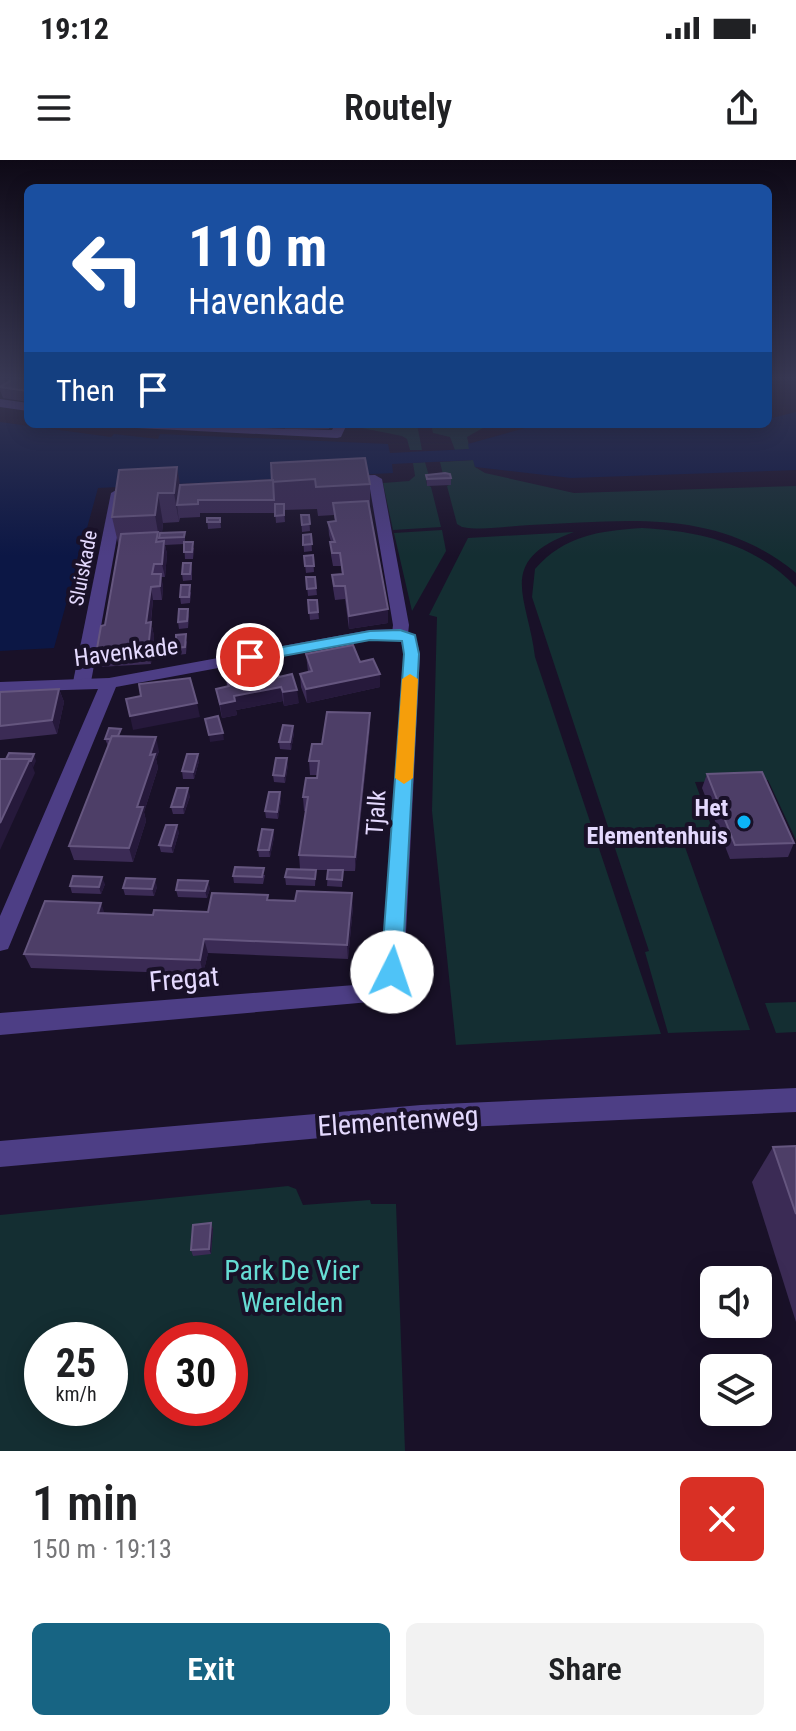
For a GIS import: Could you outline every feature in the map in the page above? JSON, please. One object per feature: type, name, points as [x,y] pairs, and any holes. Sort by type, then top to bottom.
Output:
[{"type":"street","points":[[329,481],[375,479],[401,625],[400,634]]},
{"type":"street","name":"Sluiskade","points":[[82,682],[118,492],[133,491]]},
{"type":"street","name":"Havenkade","points":[[0,687],[109,683],[370,635],[400,634]]},
{"type":"street","name":"Tjalk","points":[[373,994],[392,972],[412,654],[409,639],[400,634]]},
{"type":"street","points":[[0,942],[109,683]]},
{"type":"street","name":"Fregat","points":[[0,1024],[373,994]]},
{"type":"street","name":"Elementenweg","points":[[0,1154],[421,1117],[796,1100]]},
{"type":"green space","points":[[402,436],[419,436],[422,450],[410,450],[407,439]]},
{"type":"green space","points":[[447,436],[468,436],[470,449],[455,450]]},
{"type":"green space","points":[[474,460],[475,467],[485,473],[574,493],[796,486],[796,573],[766,552],[734,537],[669,523],[636,521],[462,527],[457,524],[447,486],[451,484],[444,479],[440,462]]},
{"type":"green space","points":[[425,462],[430,480],[426,481],[431,487],[441,527],[393,530],[383,483],[409,481],[415,476],[413,463]]},
{"type":"green space","points":[[642,528],[685,532],[725,542],[763,560],[796,587],[796,840],[768,780],[695,782],[713,831],[680,833],[750,1030],[668,1033],[645,952],[649,951],[532,597],[535,569],[558,549],[597,533]]},
{"type":"green space","points":[[442,530],[446,551],[412,611],[394,533]]},
{"type":"green space","points":[[574,532],[549,543],[533,555],[525,568],[523,598],[535,657],[661,1034],[456,1045],[432,811],[437,617],[429,615],[468,538]]},
{"type":"green space","points":[[796,1002],[796,1032],[776,1033],[765,1003]]},
{"type":"green space","name":"Park De Vier Werelden","points":[[288,1186],[296,1189],[303,1205],[370,1200],[371,1204],[396,1204],[405,1451],[0,1451],[0,1215]]},
{"type":"shaded area","points":[[0,436],[158,439],[159,436],[211,436],[388,444],[390,453],[469,449],[468,444],[496,436],[796,436],[796,470],[571,478],[475,467],[473,460],[392,464],[393,473],[98,488],[54,648],[0,651]]},
{"type":"building","points":[[365,458],[370,484],[316,487],[315,479],[272,482],[271,463]]},
{"type":"building","points":[[177,467],[174,493],[158,493],[155,515],[112,517],[119,470]]},
{"type":"building","points":[[450,474],[451,478],[427,479],[426,475]]},
{"type":"building","points":[[273,480],[274,500],[198,500],[198,504],[177,505],[180,485]]},
{"type":"building","points":[[368,501],[388,609],[349,616],[345,586],[334,586],[332,575],[343,574],[340,553],[332,553],[330,542],[335,542],[328,522],[336,521],[333,503]]},
{"type":"building","points":[[275,504],[284,504],[284,515],[275,516]]},
{"type":"building","points":[[301,515],[309,515],[310,524],[302,525]]},
{"type":"building","points":[[207,518],[220,518],[220,522],[207,522]]},
{"type":"building","points":[[158,532],[156,542],[164,541],[162,564],[154,564],[152,574],[161,574],[160,586],[151,587],[146,623],[151,622],[148,650],[96,654],[101,626],[105,625],[121,534]]},
{"type":"building","points":[[185,532],[184,537],[159,538],[160,533]]},
{"type":"building","points":[[311,534],[312,544],[303,545],[303,535]]},
{"type":"building","points":[[184,542],[193,542],[192,552],[184,552]]},
{"type":"building","points":[[313,555],[314,566],[305,566],[304,556]]},
{"type":"building","points":[[183,563],[191,563],[190,574],[182,574]]},
{"type":"building","points":[[306,577],[315,577],[316,588],[307,589]]},
{"type":"building","points":[[181,585],[190,585],[189,597],[180,597]]},
{"type":"building","points":[[308,600],[317,600],[318,612],[309,613]]},
{"type":"building","points":[[179,609],[188,609],[187,621],[178,622]]},
{"type":"building","points":[[186,634],[185,647],[176,648],[176,635]]},
{"type":"building","points":[[249,635],[251,640],[236,643],[234,637]]},
{"type":"building","points":[[353,645],[360,662],[373,659],[380,674],[306,689],[300,674],[312,671],[306,654]]},
{"type":"building","points":[[273,660],[279,677],[292,674],[297,690],[283,692],[281,687],[234,696],[235,701],[220,704],[216,689],[229,686],[224,669]]},
{"type":"building","points":[[190,678],[197,703],[130,716],[126,699],[141,696],[139,684]]},
{"type":"building","points":[[59,689],[52,720],[0,726],[0,692]]},
{"type":"building","points":[[327,712],[370,713],[355,857],[299,855],[308,797],[303,797],[306,778],[317,778],[319,761],[309,761],[312,744],[322,744]]},
{"type":"building","points":[[218,716],[223,733],[209,735],[205,719]]},
{"type":"building","points":[[283,725],[293,726],[290,742],[279,742]]},
{"type":"building","points":[[109,728],[121,729],[118,736],[105,739]]},
{"type":"building","points":[[112,736],[156,737],[150,755],[155,754],[137,807],[143,807],[129,848],[69,846]]},
{"type":"building","points":[[9,753],[34,754],[29,761],[6,759]]},
{"type":"building","points":[[187,754],[198,754],[193,772],[182,771]]},
{"type":"building","points":[[276,758],[287,758],[284,776],[273,775]]},
{"type":"building","points":[[0,759],[30,759],[0,823]]},
{"type":"building","name":"Het Elementenhuis","points":[[762,772],[794,843],[735,845],[707,774]]},
{"type":"building","points":[[177,788],[188,788],[183,807],[171,807]]},
{"type":"building","points":[[269,792],[280,792],[277,812],[265,811]]},
{"type":"building","points":[[166,825],[177,825],[171,846],[159,845]]},
{"type":"building","points":[[262,829],[273,830],[269,850],[258,850]]},
{"type":"building","points":[[235,867],[264,868],[262,877],[233,876]]},
{"type":"building","points":[[287,869],[316,870],[315,879],[285,877]]},
{"type":"building","points":[[328,870],[343,870],[342,880],[327,879]]},
{"type":"building","points":[[73,876],[102,877],[99,887],[70,886]]},
{"type":"building","points":[[126,878],[155,879],[152,889],[123,888]]},
{"type":"building","points":[[178,880],[208,881],[205,891],[176,890]]},
{"type":"building","points":[[297,891],[352,893],[347,945],[204,939],[200,960],[24,954],[45,901],[101,903],[98,913],[153,915],[154,910],[208,912],[212,893],[268,895],[267,900],[295,901]]},
{"type":"building","points":[[796,1146],[796,1214],[773,1147]]},
{"type":"building","points":[[211,1223],[209,1249],[191,1250],[193,1225]]},
{"type":"slow traffic","points":[[404,778],[410,679]]},
{"type":"place","name":"Het Elementenhuis","points":[[744,822]]},
{"type":"route","points":[[250,657],[370,635],[400,634],[409,639],[412,654],[392,972]]}]
